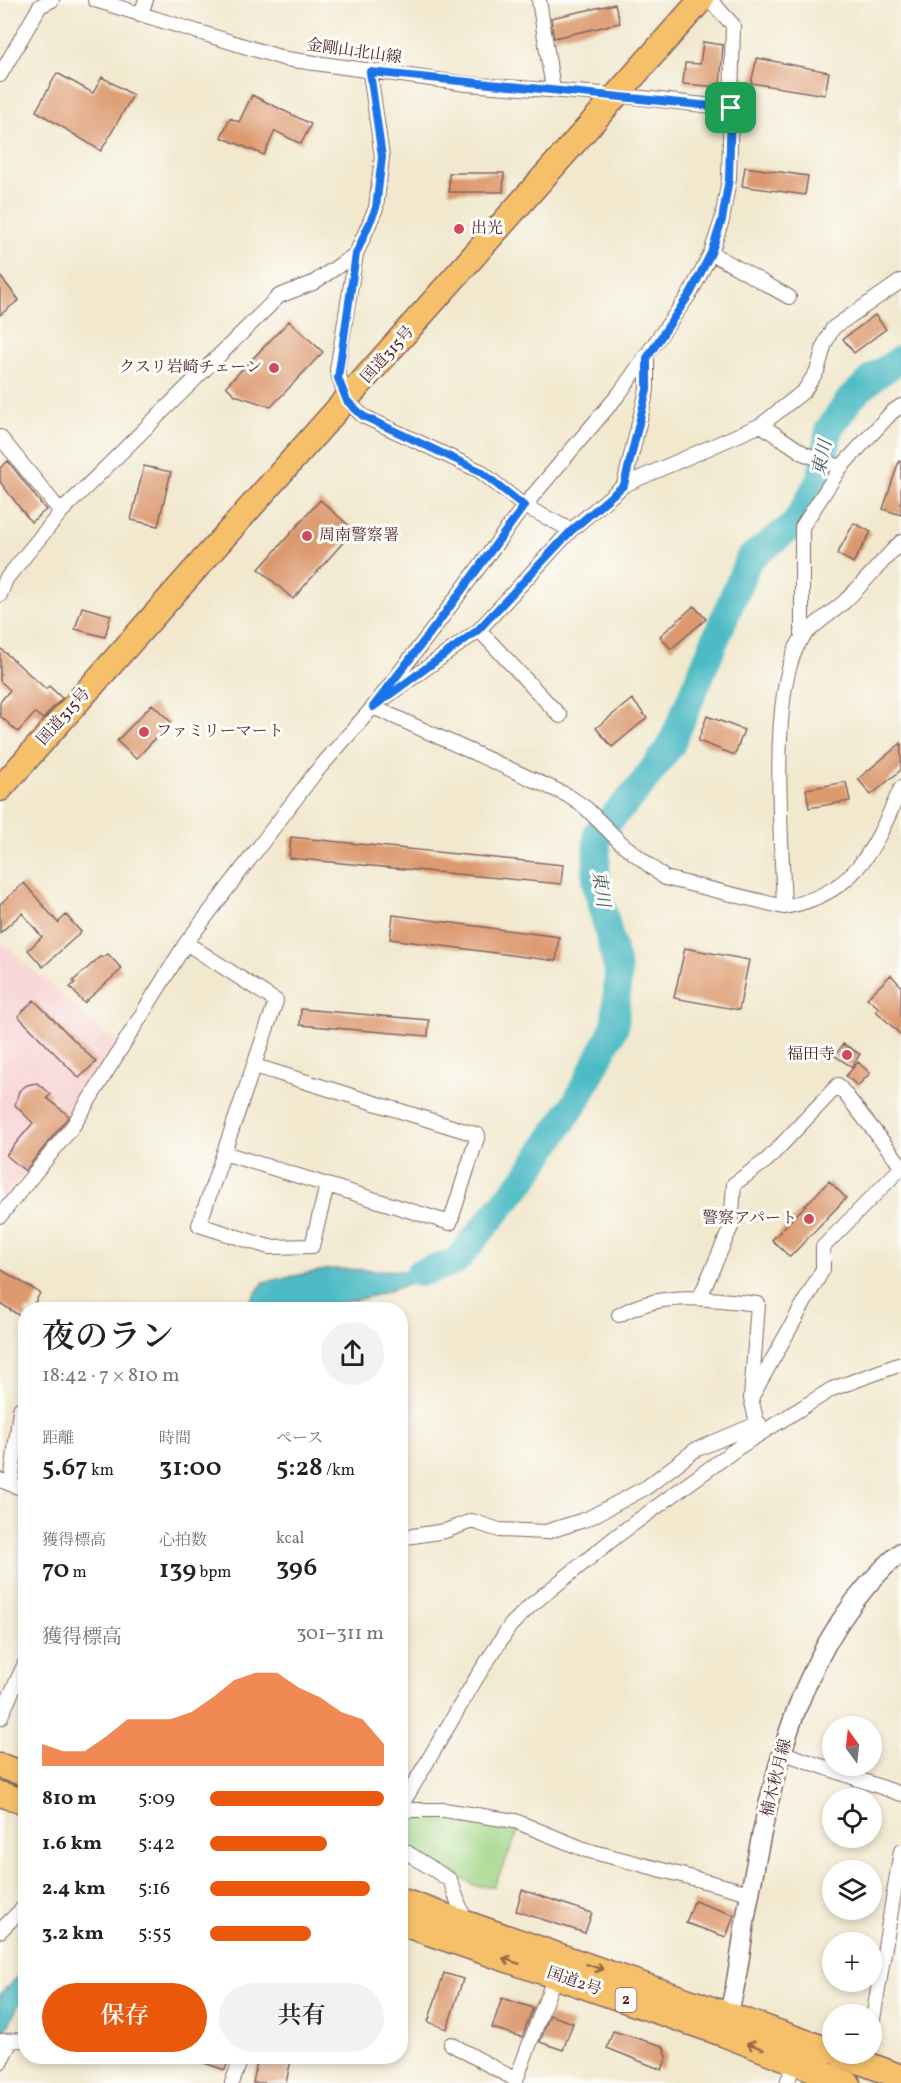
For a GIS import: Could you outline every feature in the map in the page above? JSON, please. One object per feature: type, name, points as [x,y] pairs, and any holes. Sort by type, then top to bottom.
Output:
[{"type":"highway","name":"国道315号","points":[[0,789],[701,0]]},
{"type":"highway","points":[[0,1766],[18,1772]]},
{"type":"highway","points":[[0,1794],[18,1800]]},
{"type":"highway","name":"国道2号","points":[[408,1903],[465,1921],[726,2023],[791,2073],[848,2083]]},
{"type":"highway","name":"国道2号","points":[[408,1926],[555,1976],[822,2048]]},
{"type":"highway","points":[[877,2064],[901,2077]]},
{"type":"street","points":[[0,75],[40,6],[52,0]]},
{"type":"street","name":"金剛山北山線","points":[[95,0],[286,59],[467,84],[553,89],[731,108]]},
{"type":"street","points":[[140,15],[146,0]]},
{"type":"street","points":[[539,0],[553,89]]},
{"type":"street","points":[[0,1216],[73,1126],[186,943],[315,772],[373,707],[524,506],[647,358],[691,292],[711,253],[722,220],[729,179],[733,25],[710,0]]},
{"type":"street","points":[[370,72],[382,157],[376,208],[356,254],[337,370],[347,401],[363,416],[480,471],[524,506],[571,531]]},
{"type":"street","points":[[711,253],[789,297]]},
{"type":"street","points":[[0,595],[3,576],[62,512],[279,296],[313,283],[356,254]]},
{"type":"street","points":[[373,707],[478,630],[571,531],[624,485],[761,425],[804,391],[817,371],[825,343],[833,328],[901,281]]},
{"type":"street","points":[[624,485],[647,390],[647,358]]},
{"type":"street","points":[[802,639],[802,527],[835,465],[901,406]]},
{"type":"street","points":[[761,425],[805,454],[835,465]]},
{"type":"street","points":[[2,443],[62,512]]},
{"type":"street","points":[[784,906],[780,783],[783,692],[790,659],[802,639],[845,601],[901,543]]},
{"type":"street","points":[[478,630],[560,716]]},
{"type":"street","points":[[373,707],[567,795],[586,808],[620,842],[665,878],[784,906],[801,903],[850,879],[874,847],[901,788]]},
{"type":"street","points":[[186,943],[276,1000],[199,1225],[270,1247],[312,1246],[327,1185]]},
{"type":"street","points":[[224,1153],[450,1223],[478,1135],[255,1066]]},
{"type":"street","points":[[700,1297],[731,1227],[734,1184],[767,1160],[838,1085],[901,1167],[823,1247],[823,1269],[751,1398]]},
{"type":"street","points":[[619,1315],[638,1304],[667,1298],[700,1297],[758,1304],[751,1398],[759,1429]]},
{"type":"street","points":[[408,1796],[510,1626],[530,1606],[618,1535],[759,1429],[832,1389],[901,1364]]},
{"type":"street","points":[[6,1482],[18,1419]]},
{"type":"street","points":[[408,1537],[445,1531],[471,1521],[499,1530],[546,1532],[587,1518],[647,1487],[695,1450],[759,1429]]},
{"type":"street","name":"楠木秋月線","points":[[726,2023],[750,1893],[781,1752],[806,1686],[828,1640],[855,1602],[901,1552]]},
{"type":"street","points":[[0,1718],[18,1679]]},
{"type":"street","points":[[781,1752],[901,1794]]},
{"type":"street","points":[[408,1809],[444,1810],[515,1821],[586,1850],[750,1893]]},
{"type":"street","points":[[876,2004],[901,1851]]},
{"type":"street","points":[[408,1853],[450,1880],[465,1921]]},
{"type":"street","points":[[0,1931],[18,1913]]},
{"type":"street","points":[[451,2044],[516,2080],[555,1976]]},
{"type":"street","points":[[0,2062],[12,2040]]},
{"type":"street","points":[[232,2083],[239,2064]]},
{"type":"shaded area","points":[[0,941],[116,1043],[68,1123],[0,1201]]},
{"type":"green space","points":[[441,1813],[520,1827],[494,1886],[476,1886],[408,1847],[408,1814]]},
{"type":"water","points":[[455,1262],[400,1287],[348,1302],[249,1302],[264,1282],[330,1269],[411,1271]]},
{"type":"water","points":[[18,1977],[18,2006],[0,2042],[0,1994]]},
{"type":"building","points":[[615,4],[620,23],[554,38],[551,18]]},
{"type":"building","points":[[703,42],[723,45],[720,87],[683,84],[685,63],[700,64]]},
{"type":"building","points":[[757,58],[829,72],[825,95],[751,83]]},
{"type":"building","points":[[57,73],[93,93],[102,77],[133,95],[101,151],[36,111]]},
{"type":"building","points":[[252,95],[311,124],[301,144],[275,131],[264,155],[221,137],[230,118],[239,122]]},
{"type":"building","points":[[745,167],[808,176],[805,195],[742,186]]},
{"type":"building","points":[[449,173],[504,173],[503,192],[449,192]]},
{"type":"building","points":[[0,276],[19,300],[0,315]]},
{"type":"building","points":[[875,315],[886,329],[854,353],[843,339]]},
{"type":"building","points":[[289,321],[323,352],[271,407],[235,395],[226,386]]},
{"type":"building","points":[[8,461],[46,510],[31,522],[0,482],[0,468]]},
{"type":"building","points":[[899,461],[901,461],[901,515],[883,509]]},
{"type":"building","points":[[144,466],[171,472],[158,526],[131,520]]},
{"type":"building","points":[[320,500],[354,530],[293,599],[259,569]]},
{"type":"building","points":[[854,523],[871,532],[853,563],[837,554]]},
{"type":"building","points":[[694,606],[706,619],[671,649],[660,636]]},
{"type":"building","points":[[82,607],[111,615],[105,637],[75,629]]},
{"type":"building","points":[[0,648],[46,689],[49,686],[62,698],[43,719],[35,713],[18,732],[0,716],[0,702],[10,690],[0,681]]},
{"type":"building","points":[[632,699],[647,718],[612,747],[596,728]]},
{"type":"building","name":"ファミリーマート","points":[[152,704],[171,722],[136,759],[117,741]]},
{"type":"building","points":[[707,716],[744,730],[735,755],[698,741]]},
{"type":"building","points":[[901,743],[901,770],[871,795],[858,779]]},
{"type":"building","points":[[846,782],[850,801],[809,808],[806,789]]},
{"type":"building","points":[[291,837],[563,865],[561,884],[289,858]]},
{"type":"building","points":[[24,883],[58,923],[66,915],[81,932],[43,967],[28,950],[42,937],[22,913],[0,933],[0,904]]},
{"type":"building","points":[[393,915],[559,937],[556,961],[390,939]]},
{"type":"building","points":[[685,948],[749,960],[739,1010],[674,998]]},
{"type":"building","points":[[108,954],[122,969],[84,1003],[70,987],[75,983],[73,981],[101,956],[102,958]]},
{"type":"building","points":[[891,975],[901,986],[901,1035],[876,1011],[879,1008],[867,998]]},
{"type":"building","points":[[34,1000],[96,1062],[79,1078],[18,1016]]},
{"type":"building","points":[[301,1009],[429,1020],[428,1036],[300,1025]]},
{"type":"building","points":[[843,1044],[860,1054],[852,1067],[835,1056]]},
{"type":"building","points":[[858,1062],[870,1073],[858,1086],[846,1076]]},
{"type":"building","points":[[37,1083],[51,1094],[47,1098],[69,1116],[25,1171],[6,1155],[33,1123],[15,1105],[19,1091],[27,1085]]},
{"type":"building","name":"警察アパート","points":[[829,1181],[846,1198],[790,1257],[772,1240]]},
{"type":"building","points":[[0,1269],[40,1293],[35,1302],[18,1302],[18,1315],[0,1303]]},
{"type":"building","points":[[522,1890],[592,1913],[585,1933],[516,1911]]},
{"type":"building","points":[[694,1901],[734,1915],[726,1937],[686,1923]]},
{"type":"building","points":[[444,1973],[463,1979],[447,2029],[428,2022]]},
{"type":"building","points":[[502,1998],[533,2008],[522,2037],[492,2028]]},
{"type":"building","points":[[550,2015],[573,2023],[563,2050],[540,2042]]},
{"type":"building","points":[[613,2031],[663,2046],[667,2057],[662,2070],[607,2048]]},
{"type":"building","points":[[207,2064],[227,2064],[225,2070]]},
{"type":"building","points":[[257,2064],[290,2064],[286,2083],[253,2083]]},
{"type":"waterway","name":"東川","points":[[419,1273],[455,1262],[525,1178],[577,1100],[615,1026],[618,971],[596,883],[597,833],[636,792],[671,745],[749,559],[795,524],[821,478],[829,429],[850,399],[874,377],[901,359]]},
{"type":"place","name":"出光","points":[[459,229]]},
{"type":"place","name":"クスリ岩崎チェーン","points":[[274,368]]},
{"type":"place","name":"周南警察署","points":[[307,536]]},
{"type":"place","name":"ファミリーマート","points":[[144,732]]},
{"type":"place","name":"福田寺","points":[[847,1055]]},
{"type":"place","name":"警察アパート","points":[[809,1219]]},
{"type":"route","points":[[370,72],[467,84],[553,89],[731,108],[729,179],[722,220],[711,253],[691,292],[647,358],[647,390],[624,485],[571,531],[478,630],[373,707],[524,506],[480,471],[363,416],[347,401],[338,378],[337,370],[356,254],[376,208],[382,157],[370,72]]}]
